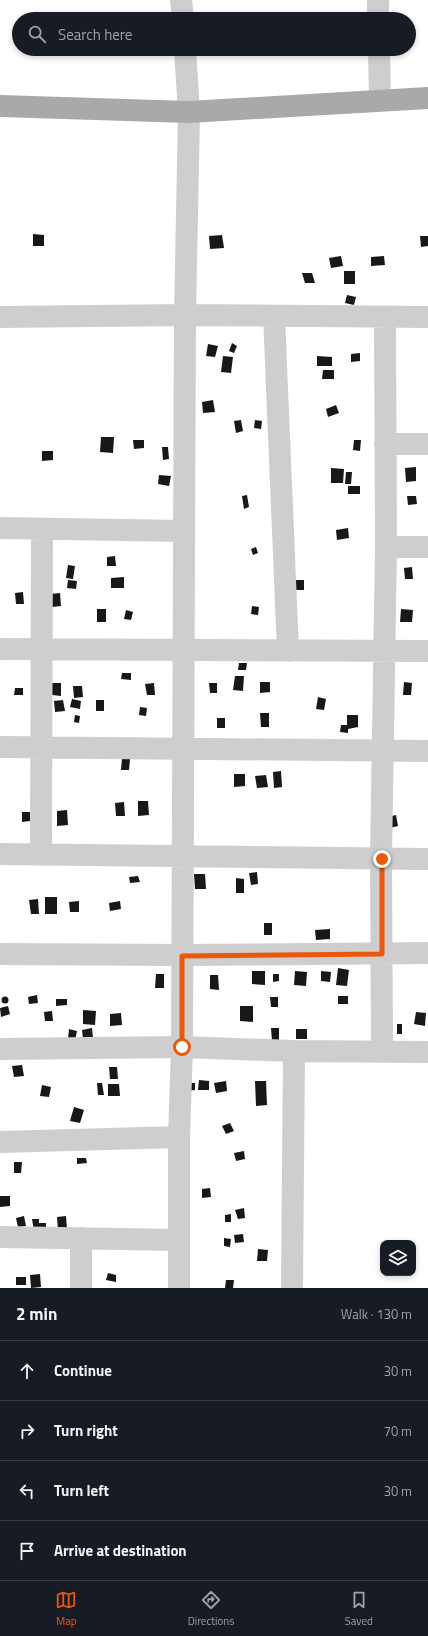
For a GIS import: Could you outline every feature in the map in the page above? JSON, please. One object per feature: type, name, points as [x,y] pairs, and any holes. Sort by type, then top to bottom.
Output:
[{"type":"main road","points":[[0,106],[189,112],[428,98]]},
{"type":"street","points":[[181,0],[182,12]]},
{"type":"street","points":[[378,0],[378,12]]},
{"type":"street","points":[[179,1288],[179,1137],[182,1047],[185,315],[189,112],[185,56]]},
{"type":"street","points":[[379,56],[380,100]]},
{"type":"street","points":[[0,317],[185,315],[428,317]]},
{"type":"street","points":[[274,316],[288,651]]},
{"type":"street","points":[[382,1052],[382,859],[386,547],[385,316]]},
{"type":"street","points":[[385,444],[428,444]]},
{"type":"street","points":[[0,528],[184,531]]},
{"type":"street","points":[[41,854],[42,529]]},
{"type":"street","points":[[386,547],[428,547]]},
{"type":"street","points":[[0,649],[428,651]]},
{"type":"street","points":[[0,747],[428,751]]},
{"type":"street","points":[[0,854],[428,859]]},
{"type":"street","points":[[0,954],[182,956],[428,953]]},
{"type":"street","points":[[0,1049],[182,1047],[294,1051],[428,1052]]},
{"type":"street","points":[[292,1288],[294,1051]]},
{"type":"street","points":[[0,1142],[179,1137]]},
{"type":"street","points":[[0,1237],[179,1240]]},
{"type":"street","points":[[81,1238],[81,1288]]},
{"type":"building","points":[[33,234],[44,235],[44,246],[33,246]]},
{"type":"building","points":[[222,235],[224,248],[210,249],[209,236]]},
{"type":"building","points":[[420,236],[428,236],[428,246],[421,247]]},
{"type":"building","points":[[341,256],[343,266],[331,268],[329,258]]},
{"type":"building","points":[[384,256],[385,265],[371,266],[371,257]]},
{"type":"building","points":[[344,271],[355,271],[355,284],[344,284]]},
{"type":"building","points":[[302,273],[312,273],[315,283],[305,283]]},
{"type":"building","points":[[347,295],[356,297],[354,305],[345,303]]},
{"type":"building","points":[[232,343],[237,346],[234,353],[229,351]]},
{"type":"building","points":[[208,344],[218,346],[215,357],[206,356]]},
{"type":"building","points":[[360,353],[360,361],[351,362],[351,354]]},
{"type":"building","points":[[223,356],[233,357],[231,373],[221,372]]},
{"type":"building","points":[[317,356],[332,357],[332,366],[317,366]]},
{"type":"building","points":[[323,370],[334,370],[334,379],[322,379]]},
{"type":"building","points":[[213,400],[215,412],[203,413],[202,402]]},
{"type":"building","points":[[336,405],[339,413],[328,417],[326,409]]},
{"type":"building","points":[[241,420],[243,431],[236,433],[234,421]]},
{"type":"building","points":[[255,420],[262,421],[261,429],[254,428]]},
{"type":"building","points":[[101,437],[114,437],[113,453],[100,452]]},
{"type":"building","points":[[133,440],[144,440],[144,448],[134,449]]},
{"type":"building","points":[[354,440],[361,440],[360,451],[353,450]]},
{"type":"building","points":[[162,447],[168,447],[169,459],[163,460]]},
{"type":"building","points":[[42,451],[53,451],[53,460],[42,461]]},
{"type":"building","points":[[416,467],[416,481],[406,482],[405,468]]},
{"type":"building","points":[[331,468],[344,469],[343,483],[331,483]]},
{"type":"building","points":[[346,472],[352,472],[351,484],[345,484]]},
{"type":"building","points":[[159,475],[171,476],[169,486],[158,484]]},
{"type":"building","points":[[348,486],[360,486],[360,494],[348,494]]},
{"type":"building","points":[[247,495],[249,507],[244,509],[242,496]]},
{"type":"building","points":[[407,496],[416,496],[417,504],[408,505]]},
{"type":"building","points":[[348,528],[349,538],[337,540],[336,530]]},
{"type":"building","points":[[256,547],[258,553],[253,555],[251,549]]},
{"type":"building","points":[[115,556],[116,566],[107,566],[107,557]]},
{"type":"building","points":[[68,565],[75,566],[73,579],[66,578]]},
{"type":"building","points":[[412,567],[413,579],[405,579],[404,568]]},
{"type":"building","points":[[124,577],[124,588],[111,588],[111,578]]},
{"type":"building","points":[[68,580],[77,581],[76,589],[67,588]]},
{"type":"building","points":[[295,580],[304,580],[304,590],[295,590]]},
{"type":"building","points":[[23,592],[24,604],[16,604],[15,593]]},
{"type":"building","points":[[60,593],[61,606],[52,607],[51,594]]},
{"type":"building","points":[[252,606],[259,607],[258,615],[251,614]]},
{"type":"building","points":[[97,609],[106,609],[106,622],[97,622]]},
{"type":"building","points":[[401,609],[413,610],[412,622],[400,622]]},
{"type":"building","points":[[126,610],[133,612],[131,620],[124,619]]},
{"type":"building","points":[[239,663],[247,663],[246,670],[238,670]]},
{"type":"building","points":[[122,673],[131,673],[131,680],[121,679]]},
{"type":"building","points":[[235,676],[244,676],[243,691],[233,690]]},
{"type":"building","points":[[260,682],[270,682],[270,692],[260,693]]},
{"type":"building","points":[[404,682],[412,683],[411,695],[403,695]]},
{"type":"building","points":[[52,683],[61,683],[61,696],[52,695]]},
{"type":"building","points":[[154,683],[155,695],[147,695],[145,684]]},
{"type":"building","points":[[209,683],[217,683],[217,693],[210,693]]},
{"type":"building","points":[[73,686],[82,686],[83,697],[74,698]]},
{"type":"building","points":[[15,688],[23,688],[23,695],[14,695]]},
{"type":"building","points":[[318,697],[326,699],[324,710],[316,709]]},
{"type":"building","points":[[72,699],[81,701],[80,709],[70,707]]},
{"type":"building","points":[[63,700],[65,711],[55,712],[54,701]]},
{"type":"building","points":[[96,700],[104,700],[104,711],[96,711]]},
{"type":"building","points":[[140,707],[147,708],[146,716],[139,715]]},
{"type":"building","points":[[260,713],[269,713],[269,727],[261,727]]},
{"type":"building","points":[[75,715],[80,716],[79,723],[74,722]]},
{"type":"building","points":[[347,715],[358,715],[358,727],[348,729],[348,733],[340,732],[341,725],[347,725]]},
{"type":"building","points":[[217,718],[225,718],[225,728],[217,728]]},
{"type":"building","points":[[122,758],[130,759],[129,770],[121,770]]},
{"type":"building","points":[[281,771],[282,787],[274,788],[273,772]]},
{"type":"building","points":[[234,774],[245,774],[245,786],[234,787]]},
{"type":"building","points":[[266,775],[268,787],[257,788],[255,776]]},
{"type":"building","points":[[138,801],[148,801],[149,815],[138,816]]},
{"type":"building","points":[[124,802],[125,816],[116,816],[115,803]]},
{"type":"building","points":[[67,810],[68,825],[57,826],[57,811]]},
{"type":"building","points":[[22,812],[30,812],[30,821],[22,822]]},
{"type":"building","points":[[396,815],[398,826],[385,829],[383,818]]},
{"type":"building","points":[[257,872],[258,884],[251,885],[249,873]]},
{"type":"building","points":[[194,874],[205,874],[206,889],[195,889]]},
{"type":"building","points":[[138,876],[140,882],[130,883],[129,877]]},
{"type":"building","points":[[236,878],[244,879],[244,893],[236,893]]},
{"type":"building","points":[[45,897],[57,897],[57,914],[45,914]]},
{"type":"building","points":[[38,899],[39,914],[31,914],[29,900]]},
{"type":"building","points":[[79,901],[79,912],[70,912],[69,902]]},
{"type":"building","points":[[120,901],[121,909],[110,911],[109,903]]},
{"type":"building","points":[[264,923],[272,923],[272,935],[264,935]]},
{"type":"building","points":[[330,929],[330,939],[316,940],[315,930]]},
{"type":"building","points":[[338,968],[349,970],[347,986],[336,985]]},
{"type":"building","points":[[252,971],[265,971],[265,985],[252,984]]},
{"type":"building","points":[[295,971],[307,972],[306,986],[294,985]]},
{"type":"building","points":[[321,971],[331,972],[330,982],[321,981]]},
{"type":"building","points":[[156,974],[164,974],[164,988],[155,988]]},
{"type":"building","points":[[273,974],[279,974],[279,981],[273,982]]},
{"type":"building","points":[[210,975],[218,975],[219,990],[210,989]]},
{"type":"building","points":[[37,995],[38,1003],[29,1004],[28,997]]},
{"type":"building","points":[[5,996],[8,997],[8,1003],[5,1004],[2,1003],[1,1000],[2,997]]},
{"type":"building","points":[[338,996],[348,996],[348,1004],[338,1004]]},
{"type":"building","points":[[270,997],[278,997],[278,1007],[271,1007]]},
{"type":"building","points":[[56,999],[67,999],[67,1005],[56,1006]]},
{"type":"building","points":[[8,1006],[10,1014],[1,1017],[0,1008]]},
{"type":"building","points":[[240,1006],[253,1006],[253,1022],[240,1021]]},
{"type":"building","points":[[83,1010],[96,1011],[95,1025],[83,1024]]},
{"type":"building","points":[[52,1011],[53,1021],[45,1021],[44,1012]]},
{"type":"building","points":[[416,1012],[426,1013],[425,1026],[414,1024]]},
{"type":"building","points":[[121,1013],[122,1025],[110,1026],[110,1014]]},
{"type":"building","points":[[397,1024],[402,1024],[402,1034],[397,1034]]},
{"type":"building","points":[[92,1028],[93,1038],[83,1039],[82,1030]]},
{"type":"building","points":[[271,1028],[279,1028],[279,1040],[272,1041]]},
{"type":"building","points":[[69,1029],[77,1031],[75,1041],[68,1039]]},
{"type":"building","points":[[296,1029],[307,1029],[307,1039],[296,1039]]},
{"type":"building","points":[[22,1065],[24,1076],[14,1077],[12,1066]]},
{"type":"building","points":[[109,1067],[117,1067],[118,1079],[110,1079]]},
{"type":"building","points":[[199,1080],[209,1081],[209,1090],[198,1090]]},
{"type":"building","points":[[226,1081],[227,1091],[216,1093],[214,1083]]},
{"type":"building","points":[[255,1081],[266,1081],[267,1105],[256,1106]]},
{"type":"building","points":[[97,1083],[102,1083],[104,1095],[98,1095]]},
{"type":"building","points":[[186,1083],[195,1083],[195,1090],[187,1091]]},
{"type":"building","points":[[108,1084],[119,1084],[120,1096],[108,1096]]},
{"type":"building","points":[[42,1085],[51,1087],[49,1097],[40,1096]]},
{"type":"building","points":[[74,1107],[84,1110],[80,1123],[70,1121]]},
{"type":"building","points":[[230,1123],[234,1131],[226,1134],[222,1126]]},
{"type":"building","points":[[244,1151],[245,1159],[236,1161],[234,1153]]},
{"type":"building","points":[[77,1158],[86,1158],[87,1163],[77,1164]]},
{"type":"building","points":[[14,1162],[22,1162],[21,1173],[14,1173]]},
{"type":"building","points":[[210,1188],[211,1197],[202,1198],[202,1189]]},
{"type":"building","points":[[0,1196],[10,1196],[10,1206],[0,1207]]},
{"type":"building","points":[[244,1208],[245,1218],[238,1219],[235,1210]]},
{"type":"building","points":[[231,1214],[231,1222],[225,1222],[225,1215]]},
{"type":"building","points":[[24,1216],[26,1226],[18,1227],[16,1218]]},
{"type":"building","points":[[66,1216],[67,1229],[58,1230],[57,1217]]},
{"type":"building","points":[[32,1219],[39,1219],[39,1223],[46,1223],[46,1230],[34,1231]]},
{"type":"building","points":[[243,1234],[244,1242],[235,1243],[234,1235]]},
{"type":"building","points":[[224,1238],[231,1239],[230,1247],[224,1246]]},
{"type":"building","points":[[258,1249],[268,1250],[267,1261],[257,1261]]},
{"type":"building","points":[[108,1273],[116,1275],[116,1282],[106,1280]]},
{"type":"building","points":[[40,1274],[41,1287],[31,1288],[30,1275]]},
{"type":"building","points":[[16,1277],[26,1277],[26,1285],[16,1285]]},
{"type":"building","points":[[226,1280],[234,1280],[233,1288],[225,1288]]},
{"type":"route","points":[[182,1047],[182,956],[382,954],[382,859]]}]
